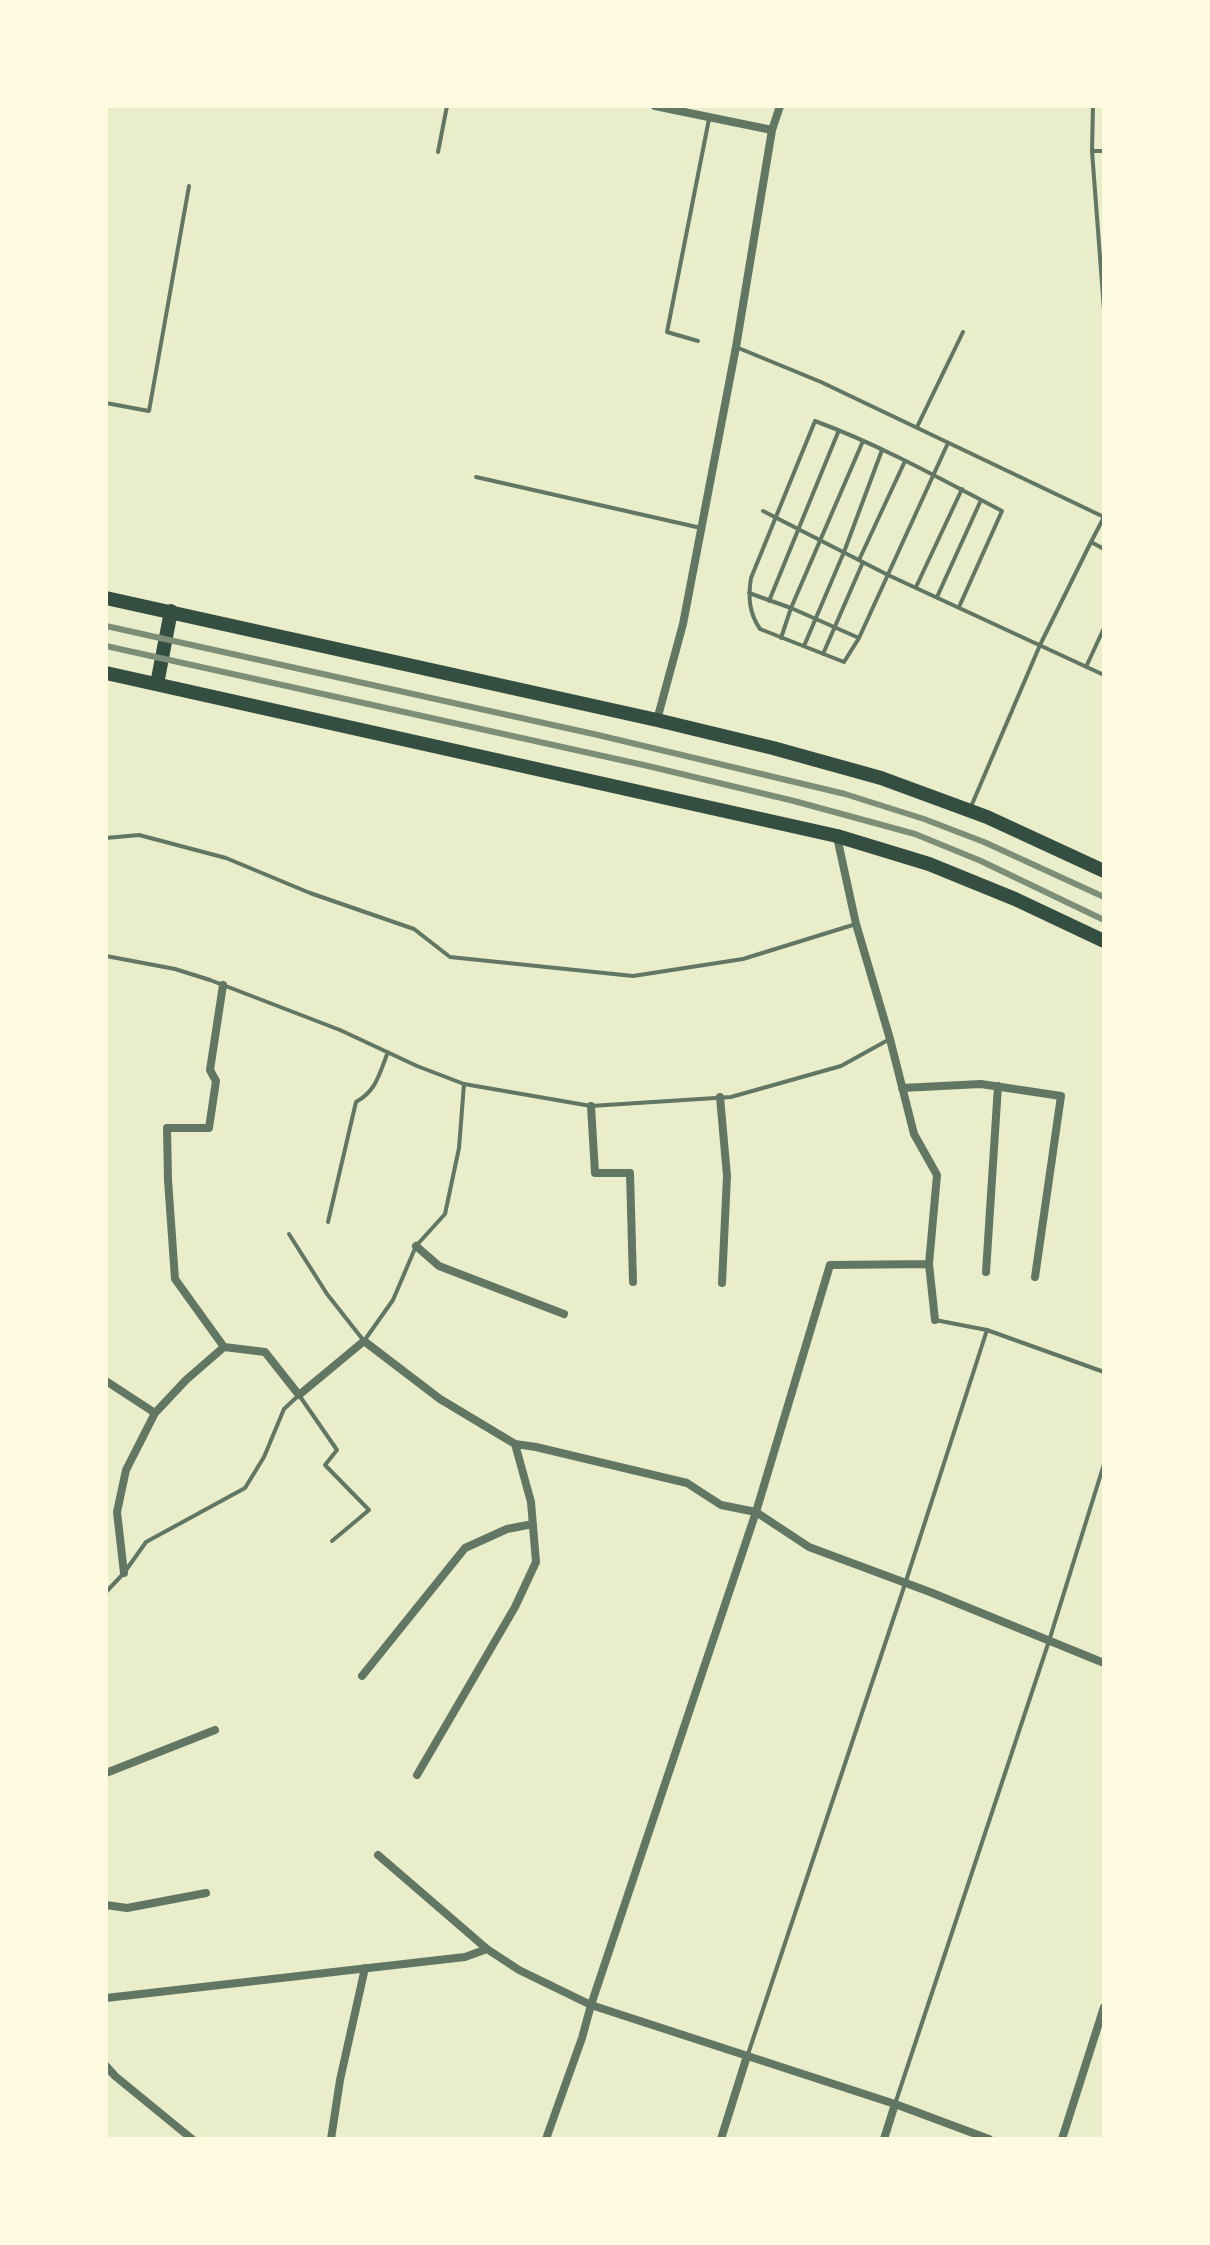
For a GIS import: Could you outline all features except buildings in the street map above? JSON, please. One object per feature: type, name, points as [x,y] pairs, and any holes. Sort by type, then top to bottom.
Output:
[{"type":"highway","points":[[106,598],[773,748],[881,778],[987,817],[1104,871]]},
{"type":"highway","points":[[157,684],[171,611]]},
{"type":"highway","points":[[106,673],[837,836],[929,864],[1015,899],[1104,941]]},
{"type":"street","points":[[655,106],[772,130]]},
{"type":"street","points":[[657,720],[683,624],[736,347],[772,130],[780,106]]},
{"type":"street","points":[[837,836],[856,924],[914,1134],[937,1175],[929,1264],[935,1320]]},
{"type":"street","points":[[223,985],[210,1070],[216,1081],[209,1128],[167,1128],[175,1279],[224,1347],[265,1352],[299,1395],[364,1341],[440,1399],[515,1444],[687,1483],[721,1505],[756,1512],[809,1547],[1104,1663]]},
{"type":"street","points":[[902,1088],[981,1084],[1061,1096],[1035,1277]]},
{"type":"street","points":[[986,1272],[998,1086]]},
{"type":"street","points":[[720,1097],[727,1176],[722,1283]]},
{"type":"street","points":[[591,1106],[595,1173],[630,1173],[633,1282]]},
{"type":"street","points":[[416,1246],[439,1266],[564,1314]]},
{"type":"street","points":[[546,2139],[756,1512],[830,1265],[929,1264]]},
{"type":"street","points":[[124,1573],[117,1512],[126,1470],[155,1413],[186,1380],[224,1347]]},
{"type":"street","points":[[106,1381],[155,1413]]},
{"type":"street","points":[[417,1775],[521,1596],[536,1562],[531,1502],[515,1444]]},
{"type":"street","points":[[362,1676],[465,1548],[507,1529],[533,1524]]},
{"type":"street","points":[[106,1773],[215,1730]]},
{"type":"street","points":[[378,1855],[487,1949],[519,1970],[591,2005],[895,2104],[989,2139]]},
{"type":"street","points":[[106,1905],[127,1908],[206,1893]]},
{"type":"street","points":[[106,1998],[465,1957],[487,1949]]},
{"type":"street","points":[[331,2139],[340,2080],[365,1968]]},
{"type":"street","points":[[1062,2139],[1104,2007]]},
{"type":"street","points":[[721,2139],[747,2056]]},
{"type":"street","points":[[106,2066],[192,2139]]},
{"type":"street","points":[[884,2139],[895,2104]]},
{"type":"lane","points":[[438,152],[447,106]]},
{"type":"lane","points":[[1093,106],[1092,151],[1104,310]]},
{"type":"lane","points":[[698,341],[667,332],[710,117]]},
{"type":"lane","points":[[1092,151],[1104,151]]},
{"type":"lane","points":[[106,403],[149,411],[189,186]]},
{"type":"lane","points":[[1097,204],[1104,205]]},
{"type":"lane","points":[[916,427],[963,332]]},
{"type":"lane","points":[[736,347],[821,382],[1104,517],[1040,645],[968,812]]},
{"type":"lane","points":[[948,443],[933,475],[859,638],[844,662],[760,629],[752,618],[749,593],[751,578],[815,421],[905,461],[933,475],[962,489],[1002,511],[959,607]]},
{"type":"lane","points":[[769,601],[839,430]]},
{"type":"lane","points":[[781,638],[863,441]]},
{"type":"lane","points":[[804,646],[844,552],[882,450]]},
{"type":"lane","points":[[823,654],[905,461]]},
{"type":"lane","points":[[476,477],[701,528]]},
{"type":"lane","points":[[916,587],[962,489]]},
{"type":"lane","points":[[937,597],[981,500]]},
{"type":"lane","points":[[763,511],[888,575],[1104,675]]},
{"type":"lane","points":[[1091,542],[1104,549]]},
{"type":"lane","points":[[749,593],[859,638]]},
{"type":"lane","points":[[1086,667],[1104,628]]},
{"type":"lane","points":[[106,838],[139,835],[226,858],[310,893],[414,929],[450,957],[633,976],[743,959],[856,924]]},
{"type":"lane","points":[[106,956],[175,969],[223,985],[340,1030],[464,1084],[591,1106],[731,1097],[841,1066],[890,1039]]},
{"type":"lane","points":[[328,1222],[356,1102],[367,1096],[375,1086],[388,1052]]},
{"type":"lane","points":[[289,1234],[327,1294],[364,1341],[393,1300],[416,1246],[445,1214],[459,1148],[464,1084]]},
{"type":"lane","points":[[935,1320],[987,1330],[1104,1372]]},
{"type":"lane","points":[[747,2056],[987,1330]]},
{"type":"lane","points":[[106,1592],[146,1542],[245,1488],[264,1457],[284,1409],[299,1395],[337,1450],[325,1465],[369,1510],[332,1541]]},
{"type":"lane","points":[[895,2104],[1049,1641],[1104,1464]]},
{"type":"railway","points":[[106,626],[598,735],[845,794],[984,842],[1104,897]]},
{"type":"railway","points":[[106,646],[648,766],[915,834],[981,861],[1104,920]]}]
